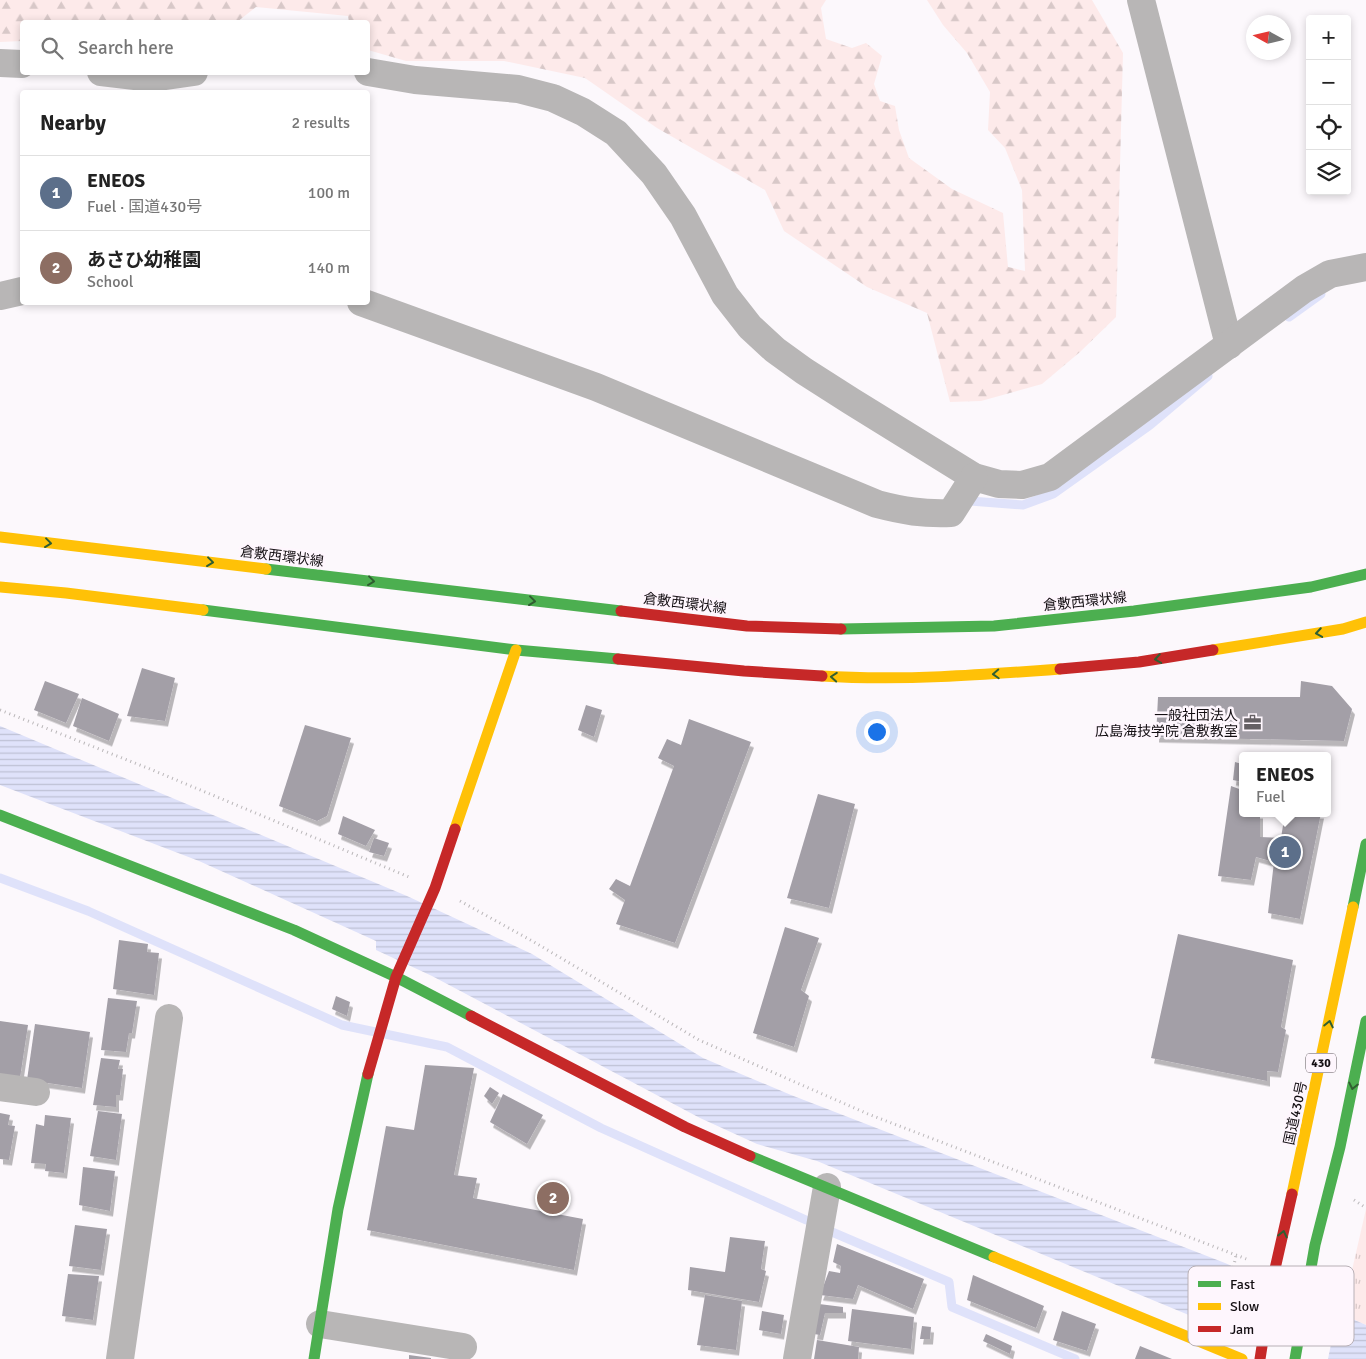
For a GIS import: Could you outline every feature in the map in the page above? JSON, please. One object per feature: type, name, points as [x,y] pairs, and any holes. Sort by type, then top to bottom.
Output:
[{"type":"main road","name":"倉敷西環状線","points":[[0,537],[747,626],[858,630],[994,626],[1134,611],[1311,587],[1366,574]]},
{"type":"main road","points":[[0,587],[516,650],[744,671],[858,678],[996,674],[1139,662],[1343,629],[1366,622]]},
{"type":"main road","points":[[314,1359],[344,1182],[363,1090],[396,976],[435,888],[516,650]]},
{"type":"main road","points":[[0,815],[294,930],[396,976],[685,1127],[745,1154],[1188,1337]]},
{"type":"main road","name":"国道430号","points":[[1276,1266],[1305,1140],[1366,844]]},
{"type":"main road","name":"430","points":[[1311,1266],[1340,1147],[1366,1021]]},
{"type":"main road","points":[[1210,1346],[1242,1359]]},
{"type":"main road","name":"国道430号","points":[[1260,1359],[1262,1346]]},
{"type":"main road","name":"430","points":[[1295,1359],[1297,1346]]},
{"type":"street","points":[[1141,0],[1229,345]]},
{"type":"street","points":[[0,63],[20,64]]},
{"type":"street","points":[[370,72],[415,80],[518,89],[553,98],[583,112],[616,133],[654,174],[683,216],[726,295],[750,327],[775,350],[804,371],[974,477],[998,484],[1022,484],[1050,476],[1304,289],[1330,274],[1366,267]]},
{"type":"street","points":[[126,75],[152,78],[173,75]]},
{"type":"street","points":[[0,296],[20,291]]},
{"type":"street","points":[[369,305],[596,387],[876,504],[927,514],[950,513],[974,477]]},
{"type":"street","points":[[120,1359],[169,1018]]},
{"type":"street","points":[[0,1087],[36,1092]]},
{"type":"street","points":[[797,1359],[827,1188]]},
{"type":"street","points":[[320,1324],[463,1347]]},
{"type":"path","points":[[0,710],[150,769],[435,888],[534,942],[699,1040],[868,1114],[1255,1262]]},
{"type":"path","points":[[1352,1198],[1366,1208]]},
{"type":"path","points":[[1234,1266],[1236,1255]]},
{"type":"green space","points":[[0,0],[826,0],[821,8],[826,39],[852,48],[866,43],[882,56],[874,84],[880,101],[895,106],[899,130],[909,158],[952,189],[1003,213],[1008,267],[1025,271],[1022,190],[1005,148],[988,130],[990,92],[967,53],[943,25],[927,0],[1092,0],[1123,53],[1116,317],[1080,352],[1042,384],[981,401],[950,402],[927,313],[867,287],[784,231],[765,190],[657,128],[585,78],[504,61],[406,61],[370,51],[370,20],[349,20],[348,16],[256,7],[240,20],[20,20],[20,41],[0,42]]},
{"type":"green space","points":[[1366,1209],[1366,1325],[1354,1320],[1353,1266]]},
{"type":"water","points":[[0,726],[407,896],[532,954],[703,1058],[791,1095],[1232,1266],[1188,1266],[1188,1315],[817,1161],[757,1144],[700,1118],[432,976],[376,950],[376,941],[199,861],[0,785]]},
{"type":"water","points":[[1354,1320],[1366,1325],[1366,1359],[1295,1359],[1264,1346],[1354,1346]]},
{"type":"pier","points":[[1259,1346],[1331,1346],[1328,1359],[1288,1359]]},
{"type":"building","points":[[142,668],[175,678],[165,721],[127,716]]},
{"type":"building","points":[[45,681],[79,694],[66,723],[34,710]]},
{"type":"building","name":"一般社団法人 広島海技学院 倉敷教室","points":[[1301,681],[1332,686],[1352,709],[1344,741],[1156,737],[1158,697],[1300,697]]},
{"type":"building","points":[[82,698],[119,714],[109,741],[73,726]]},
{"type":"building","points":[[586,705],[602,710],[594,737],[578,730]]},
{"type":"building","points":[[689,719],[751,742],[675,943],[616,924],[625,900],[609,889],[616,879],[630,886],[674,766],[658,758],[667,739],[681,745]]},
{"type":"building","points":[[305,725],[351,738],[327,816],[317,821],[279,806]]},
{"type":"building","points":[[1235,762],[1239,763],[1239,781],[1233,780]]},
{"type":"building","points":[[1231,786],[1239,789],[1239,817],[1260,817],[1260,837],[1281,838],[1284,817],[1320,817],[1300,919],[1268,913],[1274,862],[1256,857],[1251,880],[1218,876]]},
{"type":"building","points":[[818,794],[855,804],[829,908],[787,898]]},
{"type":"building","points":[[343,816],[375,830],[366,846],[338,834]]},
{"type":"building","points":[[374,838],[389,843],[384,856],[369,852]]},
{"type":"building","points":[[785,927],[819,938],[801,990],[809,996],[794,1047],[753,1033]]},
{"type":"building","points":[[1178,934],[1293,960],[1281,1027],[1286,1030],[1278,1072],[1267,1071],[1267,1081],[1151,1058]]},
{"type":"building","points":[[119,940],[148,944],[147,952],[159,953],[154,995],[113,989]]},
{"type":"building","points":[[336,996],[350,1002],[347,1016],[332,1009]]},
{"type":"building","points":[[108,998],[137,1001],[132,1033],[129,1033],[126,1052],[101,1050]]},
{"type":"building","points":[[0,1021],[28,1025],[20,1078],[0,1075]]},
{"type":"building","points":[[35,1024],[90,1032],[82,1088],[27,1080]]},
{"type":"building","points":[[101,1058],[120,1060],[118,1069],[123,1069],[120,1095],[116,1095],[116,1107],[93,1105]]},
{"type":"building","points":[[425,1065],[474,1068],[454,1175],[477,1178],[473,1198],[583,1219],[574,1270],[367,1230],[386,1126],[414,1130]]},
{"type":"building","points":[[490,1087],[499,1093],[492,1104],[484,1096]]},
{"type":"building","points":[[503,1094],[543,1115],[527,1144],[490,1122]]},
{"type":"building","points":[[98,1111],[122,1114],[116,1160],[90,1156]]},
{"type":"building","points":[[0,1113],[10,1115],[8,1125],[15,1126],[9,1160],[0,1159]]},
{"type":"building","points":[[45,1115],[71,1118],[64,1173],[45,1171],[46,1164],[31,1163],[36,1124],[44,1126]]},
{"type":"building","points":[[83,1167],[115,1171],[110,1211],[79,1205]]},
{"type":"building","points":[[75,1225],[107,1229],[101,1270],[69,1266]]},
{"type":"building","points":[[730,1237],[765,1241],[761,1269],[766,1271],[759,1302],[688,1290],[690,1267],[725,1272]]},
{"type":"building","points":[[837,1244],[924,1279],[913,1309],[858,1285],[853,1299],[820,1295],[829,1271],[840,1273],[841,1266],[833,1262]]},
{"type":"building","points":[[68,1274],[99,1276],[93,1320],[62,1316]]},
{"type":"building","points":[[973,1275],[1044,1306],[1036,1328],[967,1300]]},
{"type":"building","points":[[705,1295],[742,1301],[736,1350],[697,1345]]},
{"type":"building","points":[[819,1304],[843,1307],[843,1313],[825,1313],[820,1335],[814,1334]]},
{"type":"building","points":[[852,1309],[914,1317],[911,1349],[848,1341]]},
{"type":"building","points":[[762,1311],[784,1315],[781,1334],[759,1330]]},
{"type":"building","points":[[1062,1311],[1096,1324],[1087,1351],[1053,1340]]},
{"type":"building","points":[[922,1326],[931,1327],[930,1339],[920,1339]]},
{"type":"building","points":[[986,1334],[1012,1346],[1010,1354],[983,1341]]},
{"type":"building","points":[[817,1340],[859,1347],[858,1359],[814,1359]]},
{"type":"building","points":[[1140,1346],[1172,1359],[1135,1359]]},
{"type":"building","points":[[409,1355],[431,1358],[431,1359],[409,1359]]},
{"type":"waterway","points":[[1289,317],[1321,294]]},
{"type":"waterway","points":[[970,501],[1023,505],[1053,494],[1150,425],[1208,376]]},
{"type":"waterway","points":[[0,878],[88,911],[342,1025],[447,1047],[601,1128],[806,1220]]},
{"type":"waterway","points":[[832,1232],[949,1282],[952,1307],[1075,1359]]},
{"type":"traffic: fast","points":[[266,569],[621,611]]},
{"type":"traffic: fast","points":[[841,629],[994,626],[1134,611],[1311,587],[1366,574]]},
{"type":"traffic: fast","points":[[203,610],[516,650],[618,659]]},
{"type":"traffic: fast","points":[[0,815],[294,930],[396,977],[471,1016]]},
{"type":"traffic: fast","points":[[1353,907],[1366,844]]},
{"type":"traffic: fast","points":[[1311,1266],[1340,1147],[1366,1021]]},
{"type":"traffic: fast","points":[[314,1359],[338,1209],[368,1074]]},
{"type":"traffic: fast","points":[[750,1156],[994,1257]]},
{"type":"traffic: fast","points":[[1295,1359],[1297,1346]]},
{"type":"traffic: slow","points":[[0,537],[266,569]]},
{"type":"traffic: slow","points":[[0,587],[203,610]]},
{"type":"traffic: slow","points":[[1213,650],[1343,629],[1366,622]]},
{"type":"traffic: slow","points":[[455,829],[516,650]]},
{"type":"traffic: slow","points":[[822,676],[911,678],[1060,669]]},
{"type":"traffic: slow","points":[[1292,1194],[1353,907]]},
{"type":"traffic: slow","points":[[994,1257],[1188,1337]]},
{"type":"traffic: slow","points":[[1210,1346],[1242,1359]]},
{"type":"traffic: jam","points":[[621,611],[747,626],[841,629]]},
{"type":"traffic: jam","points":[[1060,669],[1139,662],[1213,650]]},
{"type":"traffic: jam","points":[[618,659],[822,676]]},
{"type":"traffic: jam","points":[[368,1074],[396,977],[435,888],[455,829]]},
{"type":"traffic: jam","points":[[471,1016],[685,1127],[750,1156]]},
{"type":"traffic: jam","points":[[1276,1266],[1292,1194]]},
{"type":"traffic: jam","points":[[1260,1359],[1262,1346]]},
{"type":"place","name":"一般社団法人 広島海技学院 倉敷教室","points":[[1252,723]]},
{"type":"place","name":"ENEOS","points":[[1285,852]]},
{"type":"place","name":"あさひ幼稚園","points":[[553,1198]]}]
